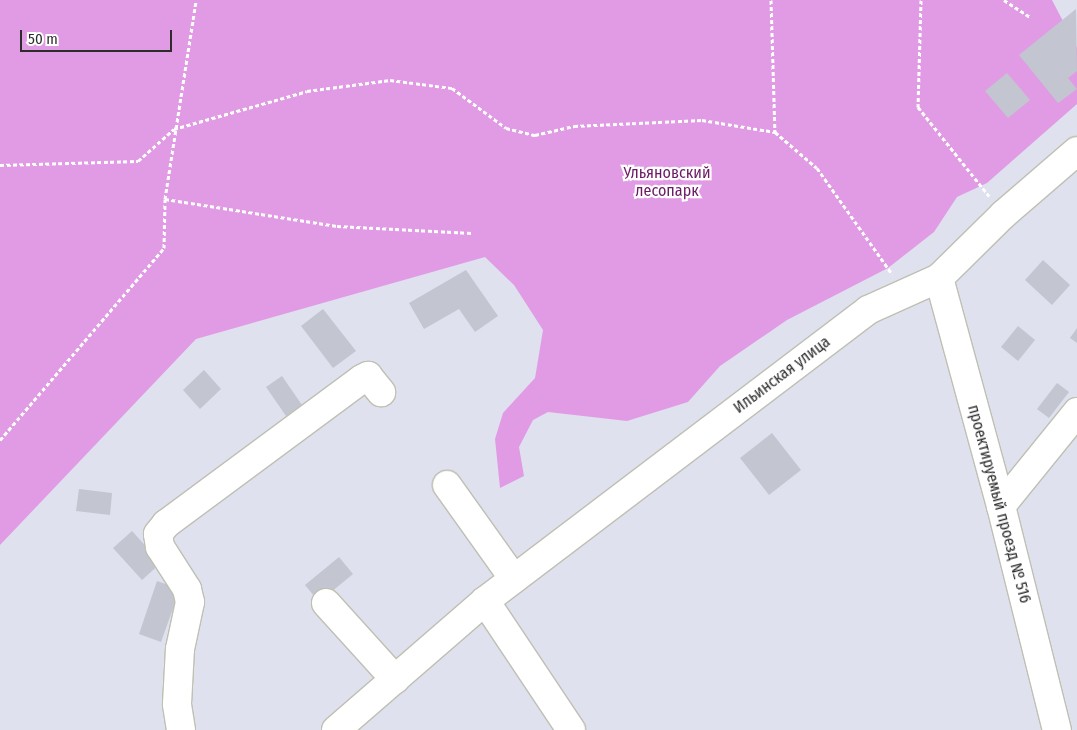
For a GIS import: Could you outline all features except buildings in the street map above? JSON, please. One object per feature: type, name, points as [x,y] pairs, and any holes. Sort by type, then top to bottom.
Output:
[{"type":"street","name":"Ильинская улица","points":[[336,730],[486,601],[868,310],[938,278],[1004,214],[1077,151]]},
{"type":"street","name":"проектируемый проезд № 516","points":[[938,278],[1001,506],[1056,730]]},
{"type":"street","points":[[181,730],[177,704],[180,649],[190,602],[187,589],[160,547],[158,534],[166,524],[362,378],[368,376],[381,392]]},
{"type":"street","points":[[1001,506],[1077,412]]},
{"type":"street","points":[[447,485],[514,579]]},
{"type":"street","points":[[486,601],[571,730]]},
{"type":"street","points":[[326,603],[395,679]]},
{"type":"path","points":[[0,440],[164,248],[165,199],[174,129],[196,0]]},
{"type":"path","points":[[771,0],[775,132]]},
{"type":"path","points":[[921,0],[918,107],[1004,214]]},
{"type":"path","points":[[1004,0],[1030,17]]},
{"type":"path","points":[[0,165],[138,161],[174,129],[307,91],[390,80],[452,88],[506,128],[535,135],[574,126],[702,120],[775,132],[817,168],[892,274],[902,275]]},
{"type":"path","points":[[165,199],[337,226],[472,233]]},
{"type":"green space","name":"Ульяновский лесопарк","points":[[0,0],[1052,0],[1077,48],[1077,104],[987,183],[957,197],[934,232],[888,268],[787,320],[720,366],[688,402],[627,421],[548,412],[533,420],[519,447],[524,476],[500,488],[495,439],[503,413],[535,378],[543,330],[514,285],[485,257],[196,339],[0,545]]}]
